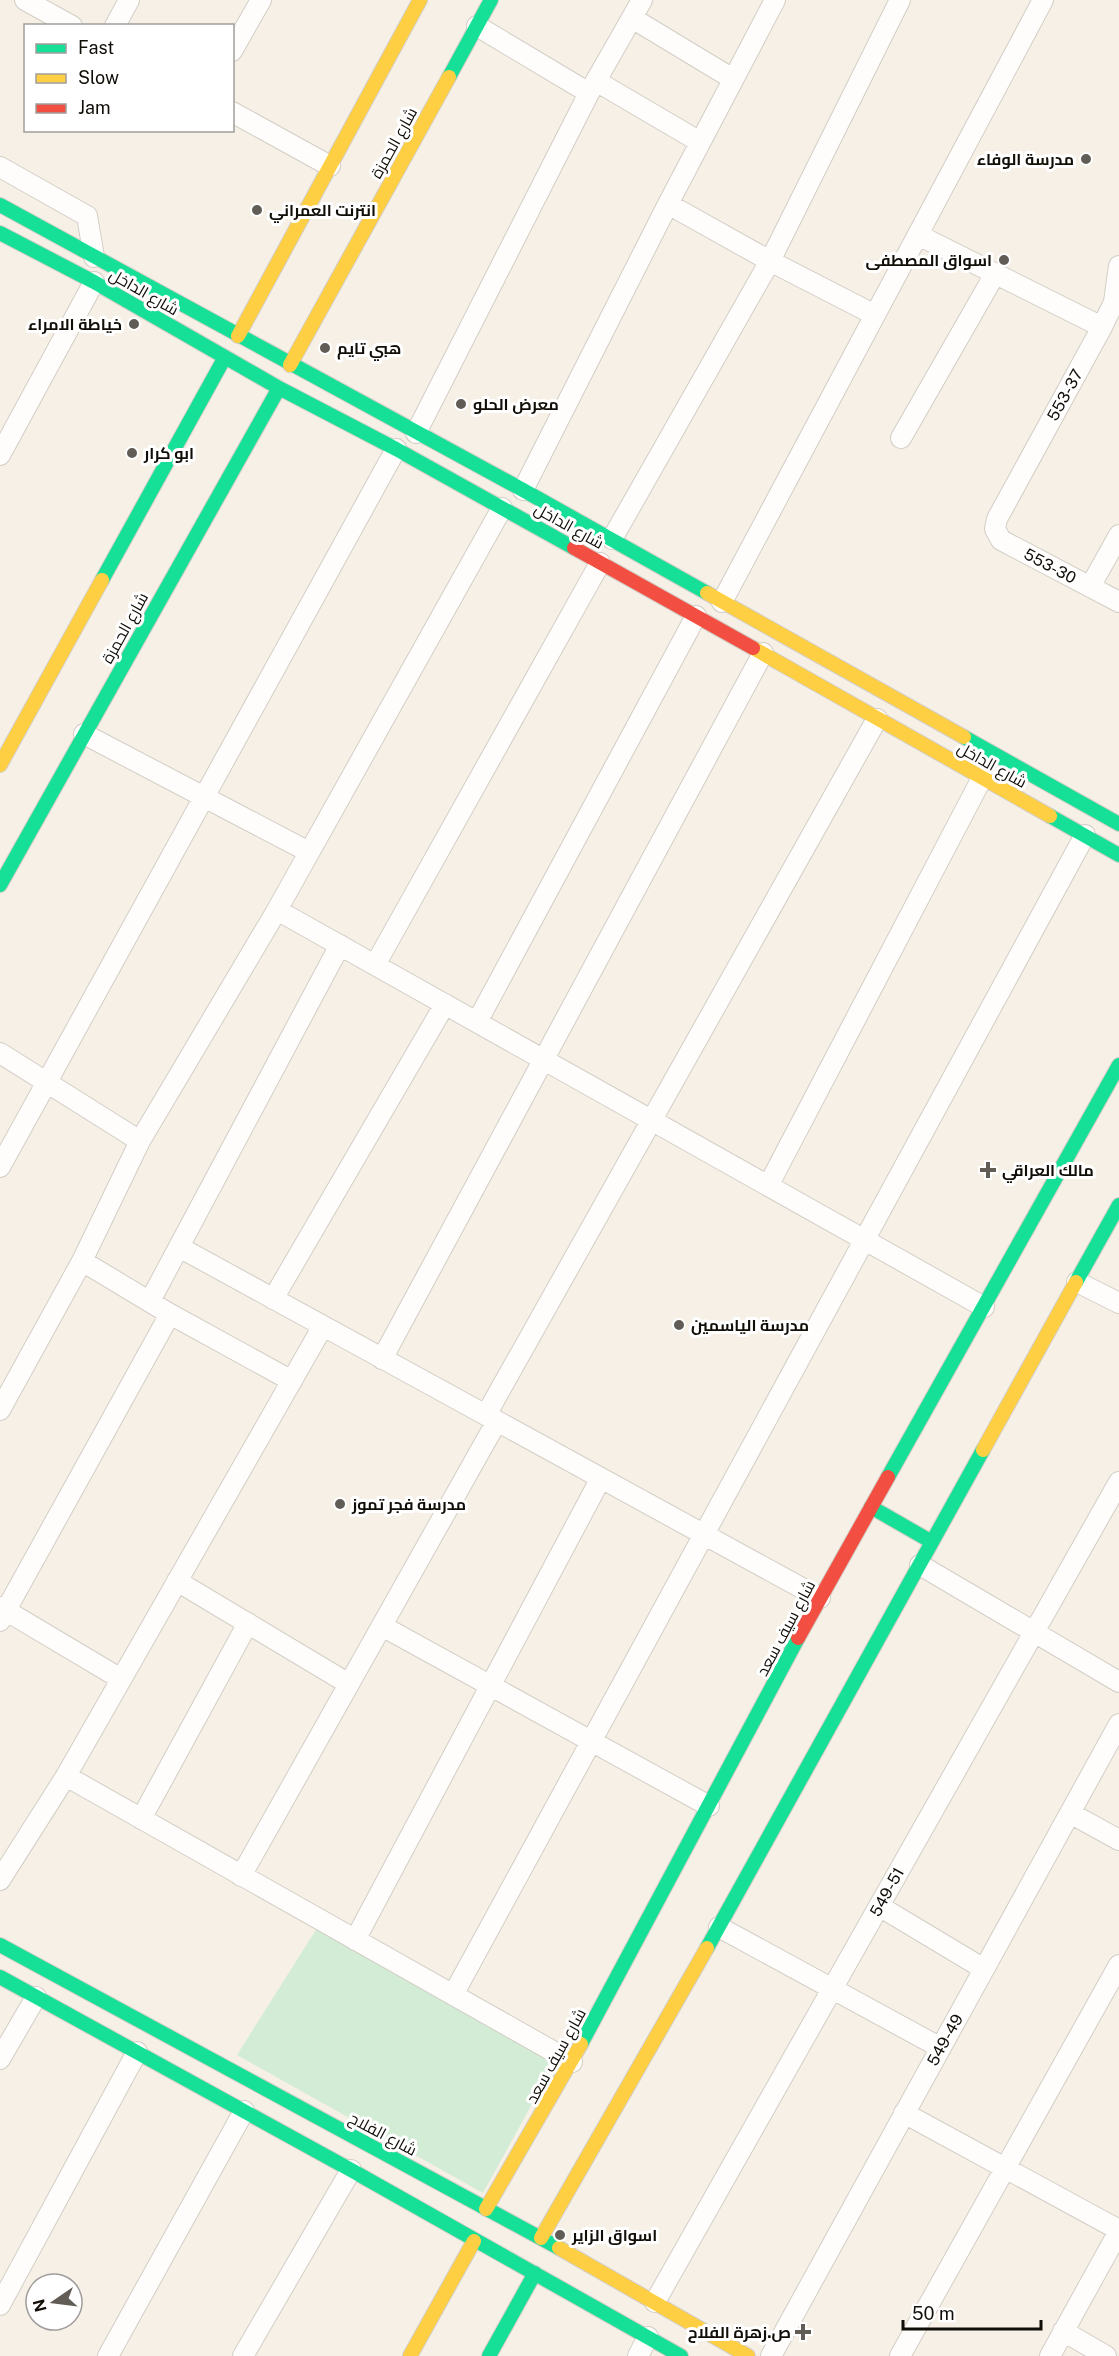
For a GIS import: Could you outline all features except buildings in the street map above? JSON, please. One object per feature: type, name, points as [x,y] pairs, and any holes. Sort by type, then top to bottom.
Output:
[{"type":"street","points":[[25,0],[68,24]]},
{"type":"street","points":[[117,24],[129,0]]},
{"type":"street","points":[[234,47],[261,0]]},
{"type":"street","points":[[238,336],[420,0]]},
{"type":"street","name":"شارع الحمزة","points":[[290,365],[491,0]]},
{"type":"street","points":[[416,433],[593,87],[642,0]]},
{"type":"street","points":[[523,490],[668,204],[775,0]]},
{"type":"street","points":[[612,539],[770,261],[900,0]]},
{"type":"street","points":[[722,602],[1043,0]]},
{"type":"street","points":[[632,18],[733,79]]},
{"type":"street","points":[[477,26],[700,142]]},
{"type":"street","points":[[234,113],[330,166]]},
{"type":"street","points":[[0,167],[87,216],[94,257]]},
{"type":"street","points":[[668,204],[770,261],[875,315]]},
{"type":"street","name":"شارع الداخل","points":[[0,205],[612,539],[1119,824]]},
{"type":"street","name":"شارع الداخل","points":[[0,232],[763,653],[1119,855]]},
{"type":"street","points":[[918,235],[1102,327]]},
{"type":"street","name":"553-37","points":[[997,519],[1102,327],[1114,302],[1119,268]]},
{"type":"street","points":[[902,438],[995,274]]},
{"type":"street","points":[[0,455],[94,282]]},
{"type":"street","points":[[0,764],[225,357]]},
{"type":"street","name":"شارع الحمزة","points":[[0,885],[279,387]]},
{"type":"street","points":[[0,1167],[396,449]]},
{"type":"street","points":[[0,1410],[82,1262],[140,1141],[277,910],[502,508]]},
{"type":"street","name":"553-30","points":[[997,519],[995,530],[1001,540],[1119,602]]},
{"type":"street","points":[[1090,587],[1119,534]]},
{"type":"street","points":[[375,965],[600,563]]},
{"type":"street","points":[[477,1022],[696,616]]},
{"type":"street","points":[[382,1359],[763,653]]},
{"type":"street","points":[[242,1876],[382,1626],[650,1120],[877,719]]},
{"type":"street","points":[[84,734],[309,852]]},
{"type":"street","points":[[768,1186],[982,778]]},
{"type":"street","points":[[453,1995],[1085,836]]},
{"type":"street","points":[[277,910],[984,1307]]},
{"type":"street","points":[[150,1300],[340,945]]},
{"type":"street","points":[[273,1299],[445,1004]]},
{"type":"street","points":[[0,1053],[140,1141]]},
{"type":"street","name":"شارع سيف سعد","points":[[486,2209],[572,2062],[820,1598],[1119,1065]]},
{"type":"street","points":[[541,2238],[719,1927],[1119,1205]]},
{"type":"street","points":[[179,1247],[820,1598]]},
{"type":"street","points":[[82,1262],[150,1300],[170,1314],[292,1381]]},
{"type":"street","points":[[1077,1282],[1119,1303]]},
{"type":"street","points":[[122,1679],[2,1613],[170,1314]]},
{"type":"street","points":[[0,1880],[66,1776],[323,1326]]},
{"type":"street","points":[[356,1940],[601,1478]]},
{"type":"street","name":"549-51","points":[[655,2302],[1119,1482]]},
{"type":"street","points":[[872,1507],[932,1542]]},
{"type":"street","points":[[920,1565],[1119,1682]]},
{"type":"street","points":[[177,1581],[349,1684]]},
{"type":"street","points":[[141,1819],[249,1623]]},
{"type":"street","points":[[382,1626],[709,1806]]},
{"type":"street","name":"549-49","points":[[771,2356],[1119,1724]]},
{"type":"street","points":[[66,1776],[572,2062]]},
{"type":"street","points":[[1070,1813],[1119,1840]]},
{"type":"street","points":[[879,1906],[984,1969]]},
{"type":"street","points":[[719,1927],[833,1987],[941,2048]]},
{"type":"street","name":"شارع الفلاح","points":[[0,1946],[541,2238],[747,2356]]},
{"type":"street","points":[[900,2356],[1119,1965]]},
{"type":"street","points":[[0,1977],[351,2170],[681,2356]]},
{"type":"street","points":[[0,2059],[36,1997]]},
{"type":"street","points":[[0,2305],[137,2052]]},
{"type":"street","points":[[108,2356],[244,2111]]},
{"type":"street","points":[[904,2113],[1119,2231],[1050,2356]]},
{"type":"street","points":[[243,2356],[351,2170]]},
{"type":"street","points":[[410,2356],[474,2241]]},
{"type":"street","points":[[489,2356],[535,2273]]},
{"type":"street","points":[[1063,2331],[1106,2356]]},
{"type":"street","points":[[638,2356],[648,2337]]},
{"type":"green space","points":[[319,1925],[554,2064],[483,2193],[237,2055]]},
{"type":"traffic: fast","points":[[449,77],[491,0]]},
{"type":"traffic: fast","points":[[0,205],[707,593]]},
{"type":"traffic: fast","points":[[0,233],[94,282],[279,388],[396,449],[574,548]]},
{"type":"traffic: fast","points":[[102,580],[225,357]]},
{"type":"traffic: fast","points":[[0,885],[279,388]]},
{"type":"traffic: fast","points":[[964,737],[1119,824]]},
{"type":"traffic: fast","points":[[1050,816],[1119,855]]},
{"type":"traffic: fast","points":[[888,1477],[1119,1065]]},
{"type":"traffic: fast","points":[[1076,1282],[1119,1205]]},
{"type":"traffic: fast","points":[[707,1948],[983,1450]]},
{"type":"traffic: fast","points":[[871,1507],[932,1542]]},
{"type":"traffic: fast","points":[[581,2044],[798,1638]]},
{"type":"traffic: fast","points":[[0,1945],[559,2248]]},
{"type":"traffic: fast","points":[[0,1977],[351,2170],[681,2356]]},
{"type":"traffic: fast","points":[[489,2356],[535,2273]]},
{"type":"traffic: slow","points":[[238,336],[420,0]]},
{"type":"traffic: slow","points":[[290,365],[449,77]]},
{"type":"traffic: slow","points":[[0,765],[102,580]]},
{"type":"traffic: slow","points":[[707,593],[964,737]]},
{"type":"traffic: slow","points":[[753,648],[1050,816]]},
{"type":"traffic: slow","points":[[983,1450],[1076,1282]]},
{"type":"traffic: slow","points":[[541,2238],[707,1948]]},
{"type":"traffic: slow","points":[[486,2209],[581,2044]]},
{"type":"traffic: slow","points":[[410,2356],[474,2241]]},
{"type":"traffic: slow","points":[[559,2248],[748,2356]]},
{"type":"traffic: jam","points":[[574,548],[753,648]]},
{"type":"traffic: jam","points":[[798,1638],[888,1477]]},
{"type":"place","name":"مدرسة الوفاء","points":[[1086,159]]},
{"type":"place","name":"انترنت العمراني","points":[[257,210]]},
{"type":"place","name":"اسواق المصطفى","points":[[1004,260]]},
{"type":"place","name":"خياطة الامراء","points":[[134,324]]},
{"type":"place","name":"هبي تايم","points":[[325,348]]},
{"type":"place","name":"معرض الحلو","points":[[461,404]]},
{"type":"place","name":"ابو كرار","points":[[132,453]]},
{"type":"place","name":"مالك العراقي","points":[[988,1170]]},
{"type":"place","name":"مدرسة الياسمين","points":[[679,1325]]},
{"type":"place","name":"مدرسة فجر تموز","points":[[340,1504]]},
{"type":"place","name":"اسواق الزاير","points":[[560,2235]]},
{"type":"place","name":"ص.زهرة الفلاح","points":[[803,2332]]}]
